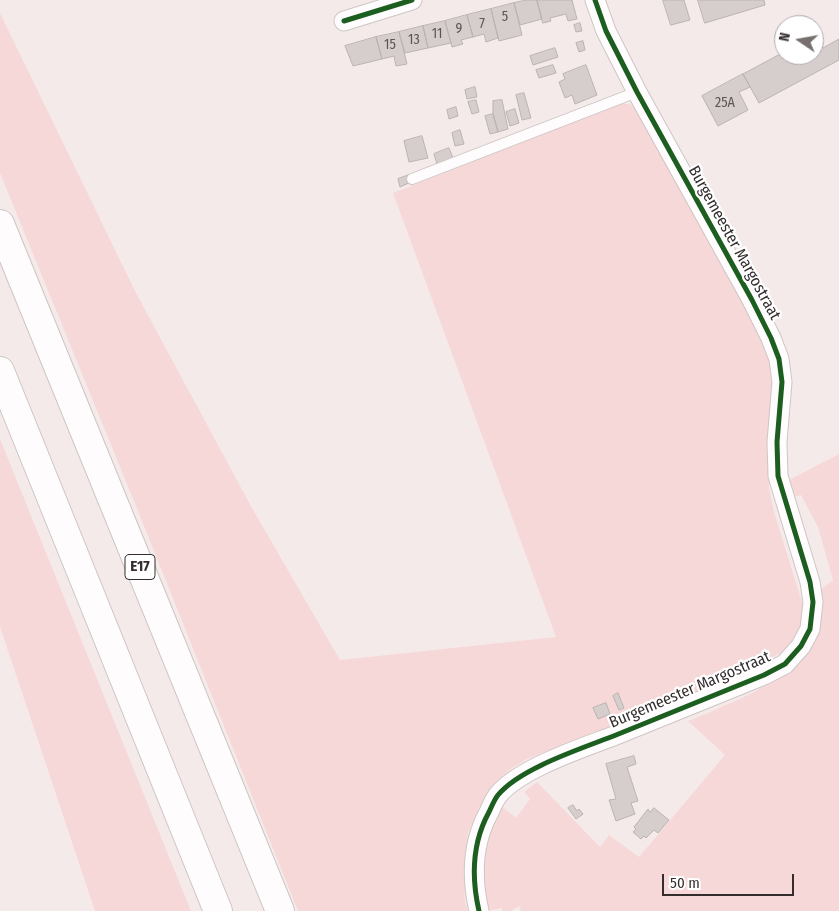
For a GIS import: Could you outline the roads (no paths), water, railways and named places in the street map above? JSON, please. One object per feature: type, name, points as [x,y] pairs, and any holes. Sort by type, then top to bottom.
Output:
[{"type":"highway","name":"E17","points":[[0,224],[280,911]]},
{"type":"highway","points":[[0,371],[218,911]]},
{"type":"street","points":[[344,21],[409,0]]},
{"type":"street","name":"Burgemeester Margostraat","points":[[479,911],[473,871],[474,854],[480,827],[498,795],[522,775],[558,758],[764,675],[785,664],[801,646],[810,629],[813,602],[810,582],[778,476],[777,442],[782,382],[779,359],[752,300],[637,92],[606,31],[595,0]]},
{"type":"lane","points":[[412,180],[637,92]]}]
